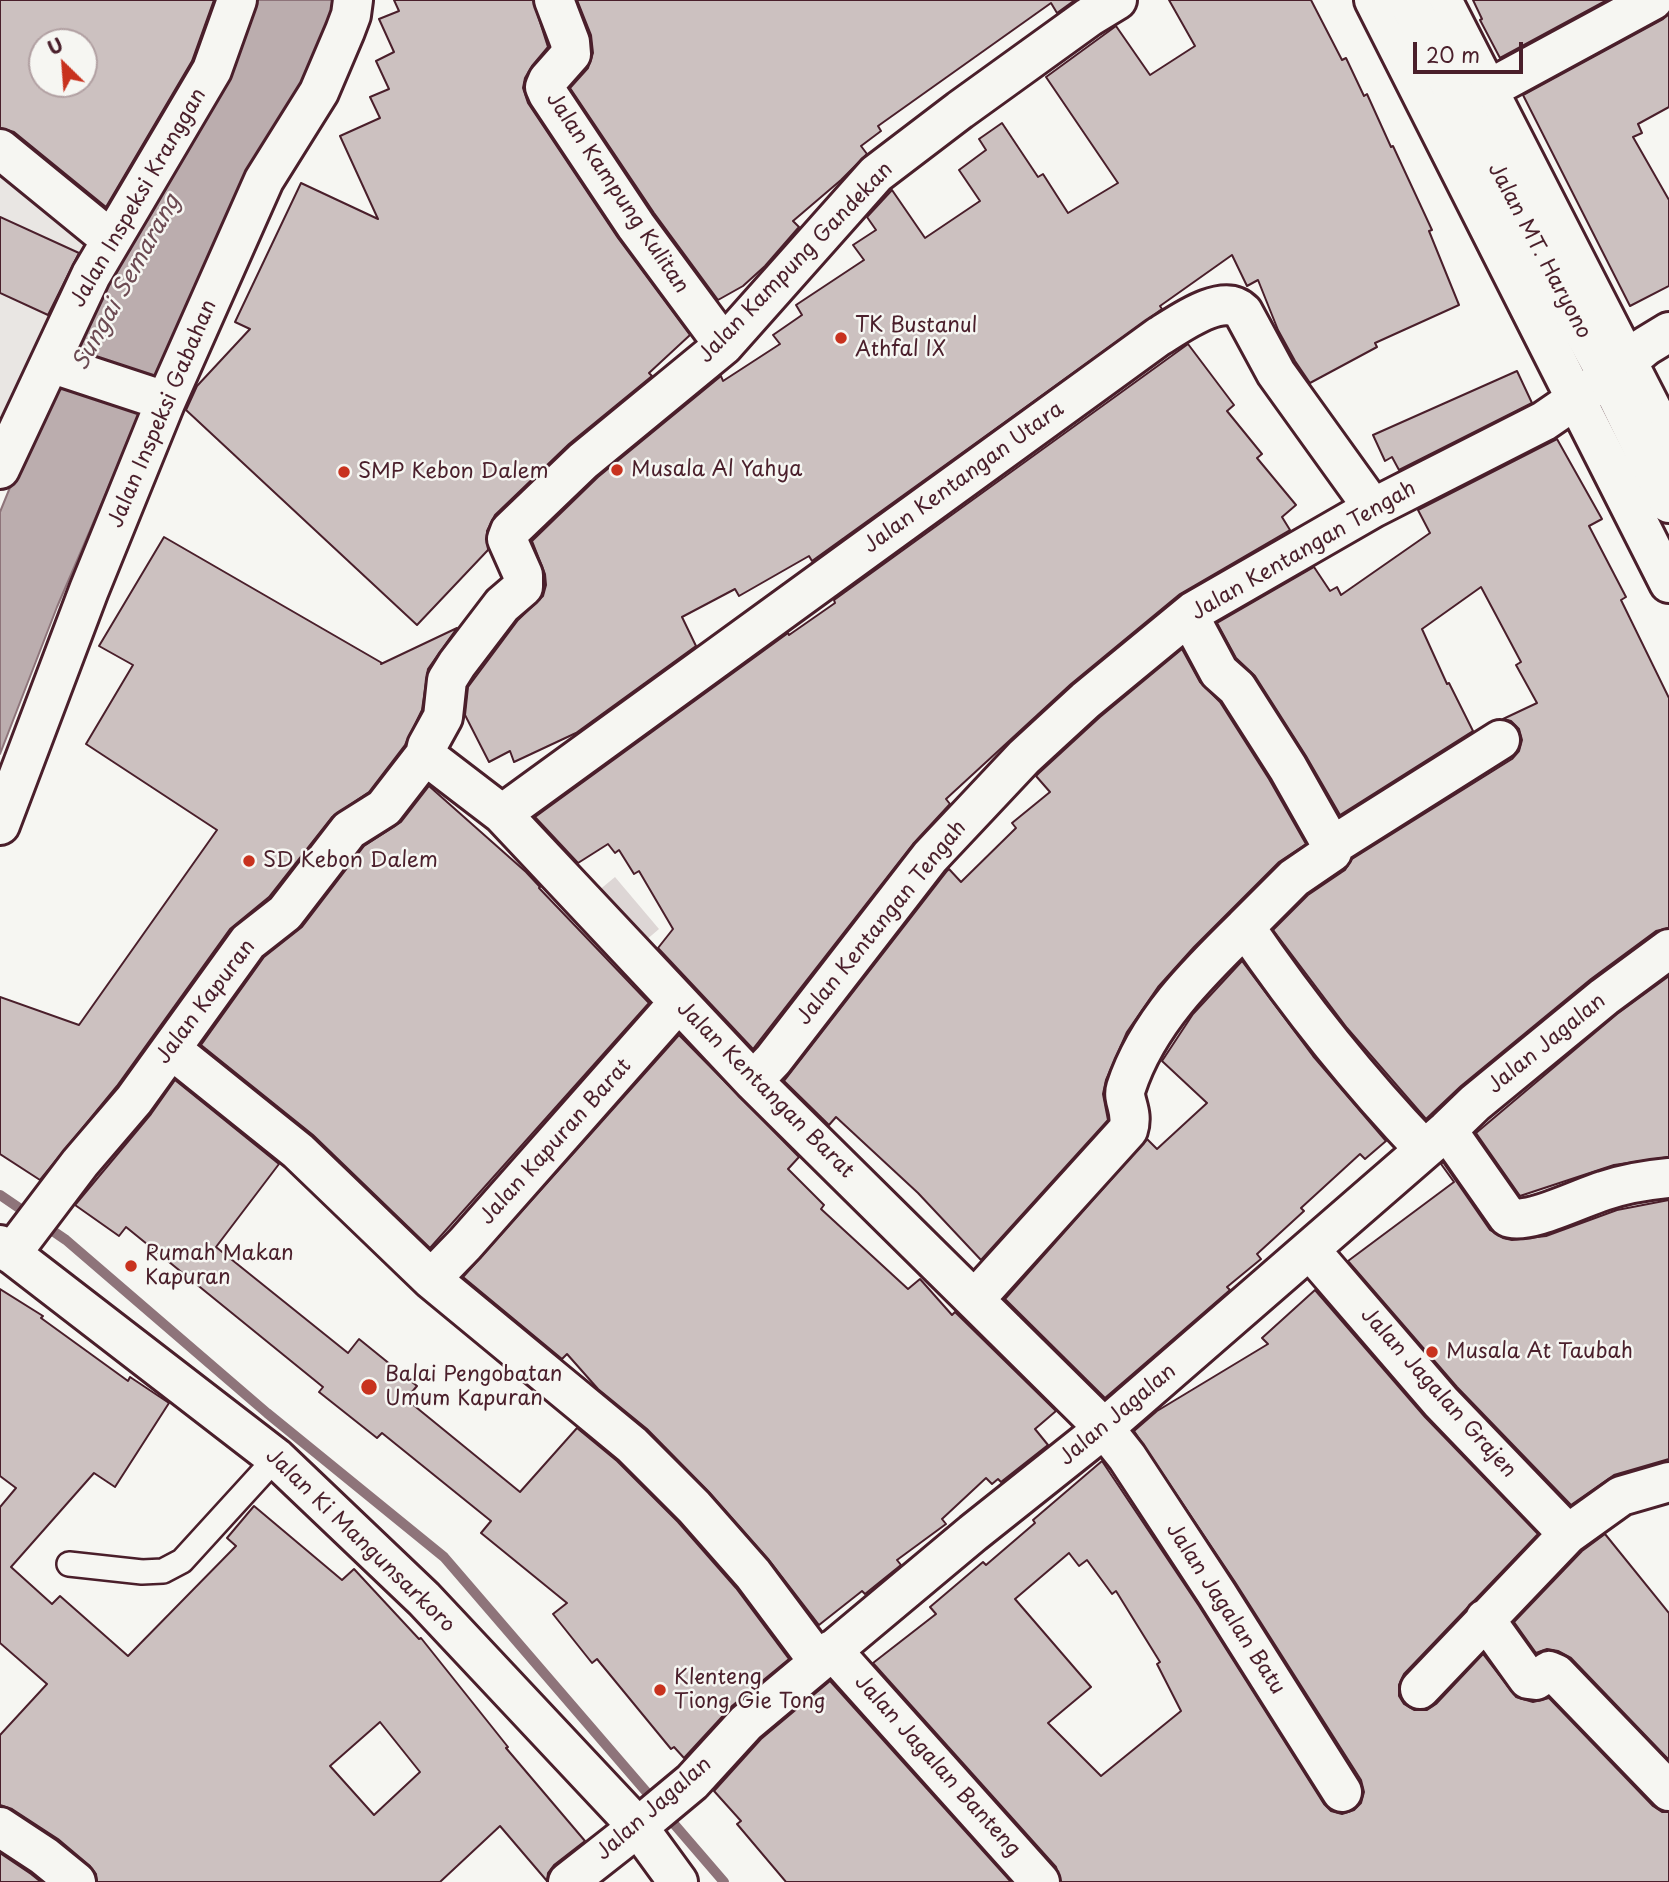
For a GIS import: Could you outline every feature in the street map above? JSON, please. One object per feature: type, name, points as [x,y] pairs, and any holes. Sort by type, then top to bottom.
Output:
[{"type":"street","name":"Jalan Inspeksi Kranggan","points":[[0,469],[53,364],[91,275],[212,70],[237,0]]},
{"type":"street","name":"Jalan Kampung Kulitan","points":[[554,0],[571,54],[548,80],[545,87],[548,94],[636,226],[724,345]]},
{"type":"street","name":"Jalan Kampung Gandekan","points":[[447,691],[447,680],[457,664],[502,605],[523,587],[523,575],[507,540],[510,530],[583,461],[724,345],[876,174],[971,102],[1117,0]]},
{"type":"street","points":[[1374,0],[1546,268],[1577,400],[1658,535],[1669,583]]},
{"type":"street","points":[[1474,97],[1653,0]]},
{"type":"street","name":"Jalan MT. Haryono","points":[[1425,3],[1474,97],[1546,268],[1617,370],[1669,503]]},
{"type":"street","name":"Jalan Inspeksi Gabahan","points":[[0,825],[159,400],[264,180],[319,92],[356,6]]},
{"type":"street","points":[[0,149],[104,234],[113,238]]},
{"type":"street","name":"Jalan Kentangan Utara","points":[[502,814],[1158,337],[1216,306],[1237,305],[1243,312],[1276,373],[1373,508]]},
{"type":"street","name":"Jalan Kentangan Tengah","points":[[753,1081],[930,857],[1024,757],[1086,700],[1194,611],[1373,508],[1544,421],[1669,332]]},
{"type":"street","points":[[53,364],[159,400]]},
{"type":"street","points":[[1617,370],[1669,443]]},
{"type":"street","points":[[975,1300],[1128,1130],[1132,1118],[1125,1094],[1146,1041],[1196,975],[1294,878],[1332,852],[1332,846],[1288,768],[1237,688],[1219,672],[1189,616]]},
{"type":"street","name":"Jalan Kapuran","points":[[10,1247],[134,1100],[248,942],[285,913],[349,830],[384,808],[425,755],[443,717],[447,691]]},
{"type":"street","points":[[1332,846],[1500,740]]},
{"type":"street","name":"Jalan Kentangan Barat","points":[[425,755],[502,814],[753,1081],[1104,1428]]},
{"type":"street","points":[[1245,927],[1300,1005],[1373,1095],[1436,1140],[1508,1217],[1514,1220],[1604,1191],[1669,1178]]},
{"type":"street","name":"Jalan Jagalan","points":[[568,1882],[646,1822],[692,1782],[746,1723],[973,1533],[1104,1428],[1436,1140],[1475,1103],[1604,997],[1669,949]]},
{"type":"street","name":"Jalan Kapuran Barat","points":[[431,1279],[678,1003]]},
{"type":"street","points":[[171,1049],[298,1151],[431,1279],[632,1445],[694,1507],[825,1656]]},
{"type":"street","name":"Jalan Ki Mangunsarkoro","points":[[10,1247],[276,1458],[424,1599],[646,1822],[678,1882]]},
{"type":"street","name":"Jalan Jagalan Grajen","points":[[1310,1250],[1441,1402],[1568,1534]]},
{"type":"street","name":"Jalan Jagalan Batu","points":[[1104,1428],[1217,1594],[1342,1792]]},
{"type":"street","points":[[1420,1689],[1568,1534],[1620,1496],[1669,1482]]},
{"type":"street","points":[[1485,1619],[1528,1679],[1536,1680],[1549,1671],[1556,1674],[1669,1791]]},
{"type":"street","name":"Jalan Jagalan Banteng","points":[[825,1656],[1040,1882]]},
{"type":"street","points":[[0,1827],[44,1856],[76,1882]]},
{"type":"lane","points":[[69,1564],[142,1572],[163,1571],[183,1561],[276,1458]]},
{"type":"shaded area","points":[[0,158],[98,236],[0,453]]},
{"type":"shaded area","points":[[615,877],[659,929],[631,953],[586,901]]},
{"type":"water","name":"Sungai Semarang","points":[[248,0],[348,0],[182,317],[57,607],[0,754],[0,512],[48,394]]},
{"type":"building","points":[[0,0],[214,0],[192,61],[106,207],[14,132],[0,128]]},
{"type":"building","points":[[394,0],[533,0],[548,47],[525,78],[523,88],[528,103],[618,238],[690,335],[649,373],[652,376],[569,444],[495,515],[487,531],[488,550],[417,625],[186,410],[197,386],[250,329],[235,322],[301,183],[378,219],[340,136],[380,118],[370,97],[389,89],[376,61],[394,52],[379,19],[399,11]]},
{"type":"building","points":[[577,0],[1075,0],[1057,13],[1051,3],[878,126],[881,131],[861,146],[867,154],[793,221],[799,227],[765,266],[743,286],[718,300],[654,213],[570,88],[588,68],[593,53],[591,35]]},
{"type":"building","points":[[1169,0],[1311,0],[1342,60],[1346,58],[1364,96],[1367,94],[1391,147],[1393,146],[1432,230],[1429,231],[1459,305],[1375,343],[1377,347],[1310,383],[1278,330],[1258,280],[1247,286],[1232,255],[1160,306],[1162,309],[812,561],[809,556],[739,596],[735,589],[682,617],[696,646],[576,733],[514,762],[510,751],[489,762],[465,715],[468,687],[518,620],[543,596],[545,574],[532,541],[598,477],[721,376],[723,381],[780,344],[773,335],[802,315],[796,305],[864,260],[853,245],[876,230],[867,217],[892,190],[925,238],[980,201],[959,170],[986,150],[979,139],[1002,123],[1038,177],[1043,174],[1068,213],[1118,183],[1046,77],[1116,26],[1150,75],[1195,46]]},
{"type":"building","points":[[1473,0],[1607,0],[1500,58]]},
{"type":"building","points":[[1669,14],[1669,107],[1638,124],[1642,133],[1633,137],[1669,200],[1669,286],[1630,306],[1523,95]]},
{"type":"building","points":[[0,217],[79,253],[48,315],[0,293]]},
{"type":"building","points":[[1188,344],[1234,405],[1227,411],[1262,454],[1257,458],[1296,505],[1282,517],[1290,530],[1180,594],[1071,684],[946,799],[950,804],[913,844],[753,1049],[658,948],[673,929],[639,871],[634,874],[619,850],[615,853],[608,844],[578,863],[535,817],[788,633],[789,635],[835,603],[834,600]]},
{"type":"building","points":[[1517,371],[1532,403],[1399,470],[1392,457],[1385,461],[1373,435]]},
{"type":"building","points":[[1557,439],[1602,519],[1589,526],[1626,597],[1621,600],[1669,698],[1669,928],[1656,931],[1591,979],[1461,1086],[1426,1119],[1347,1028],[1273,930],[1308,895],[1345,870],[1352,859],[1512,759],[1519,751],[1522,740],[1519,729],[1511,721],[1503,719],[1537,703],[1516,665],[1521,662],[1481,587],[1422,629],[1447,684],[1449,683],[1473,731],[1340,815],[1255,676],[1236,658],[1217,623],[1314,567],[1330,591],[1337,587],[1341,595],[1430,533],[1418,510]]},
{"type":"building","points":[[164,537],[381,664],[457,628],[428,669],[422,710],[405,745],[369,792],[332,817],[269,897],[230,929],[117,1086],[40,1180],[0,1154],[0,997],[79,1025],[217,830],[86,744],[133,665],[99,646]]},
{"type":"building","points":[[1182,649],[1200,682],[1220,702],[1269,779],[1306,844],[1279,862],[1158,987],[1127,1032],[1106,1080],[1103,1094],[1108,1120],[981,1260],[918,1193],[836,1117],[829,1125],[784,1081],[947,871],[949,869],[961,882],[1016,828],[1012,823],[1050,792],[1036,776],[1100,717]]},
{"type":"building","points":[[429,786],[526,872],[649,1003],[430,1248],[313,1135],[201,1045],[264,957],[302,927],[364,846],[401,822]]},
{"type":"building","points":[[1242,961],[1313,1056],[1386,1141],[1365,1159],[1360,1154],[1301,1208],[1304,1211],[1257,1254],[1261,1259],[1227,1287],[1230,1290],[1105,1398],[1005,1299],[1147,1139],[1157,1149],[1207,1103],[1162,1061],[1193,1014]]},
{"type":"building","points":[[1669,976],[1669,1157],[1614,1165],[1520,1196],[1476,1133],[1617,1014]]},
{"type":"building","points":[[679,1035],[799,1157],[788,1169],[824,1205],[821,1209],[908,1289],[920,1279],[952,1315],[955,1312],[1056,1411],[1035,1429],[1048,1445],[1001,1482],[998,1479],[992,1484],[986,1478],[942,1519],[946,1524],[897,1560],[901,1565],[865,1594],[862,1591],[819,1625],[769,1560],[709,1492],[647,1429],[598,1389],[567,1354],[562,1359],[463,1277]]},
{"type":"building","points":[[175,1080],[279,1164],[216,1247],[348,1353],[359,1339],[417,1386],[406,1399],[520,1492],[577,1428],[617,1461],[678,1522],[736,1588],[789,1659],[732,1706],[684,1758],[674,1747],[671,1749],[597,1659],[592,1663],[553,1614],[567,1603],[481,1533],[491,1521],[382,1433],[377,1438],[319,1392],[323,1387],[126,1227],[119,1236],[75,1205],[151,1114]]},
{"type":"building","points":[[1443,1162],[1490,1230],[1512,1240],[1546,1236],[1617,1210],[1669,1200],[1669,1459],[1614,1475],[1571,1505],[1457,1387],[1348,1261],[1454,1182],[1441,1164]]},
{"type":"building","points":[[0,1289],[43,1316],[41,1318],[128,1381],[130,1377],[169,1403],[115,1487],[94,1473],[11,1567],[52,1604],[60,1596],[128,1656],[236,1546],[227,1538],[254,1506],[342,1580],[354,1569],[419,1639],[421,1638],[508,1747],[506,1748],[585,1841],[554,1865],[548,1873],[547,1881],[500,1826],[440,1882],[97,1882],[96,1874],[90,1866],[58,1839],[12,1809],[0,1805],[0,1735],[47,1684],[0,1643],[0,1507],[16,1488],[0,1476]],"holes":[[[380,1722],[420,1772],[374,1815],[330,1766]]]},
{"type":"building","points":[[1315,1290],[1425,1417],[1538,1534],[1404,1674],[1399,1685],[1399,1696],[1404,1704],[1414,1710],[1427,1710],[1436,1704],[1483,1654],[1516,1697],[1533,1702],[1549,1698],[1653,1806],[1662,1812],[1669,1812],[1669,1882],[1061,1882],[1056,1867],[873,1663],[936,1614],[930,1607],[983,1562],[986,1565],[1035,1523],[1033,1520],[1102,1461],[1199,1606],[1324,1804],[1331,1811],[1342,1814],[1354,1810],[1361,1803],[1364,1792],[1361,1780],[1235,1582],[1134,1431],[1157,1411],[1268,1344],[1262,1338]],"holes":[[[1069,1553],[1079,1566],[1087,1560],[1112,1594],[1116,1591],[1160,1662],[1157,1664],[1181,1711],[1101,1776],[1048,1723],[1091,1687],[1015,1599]]]},
{"type":"building","points":[[1605,1534],[1669,1613],[1669,1760],[1571,1658],[1547,1649],[1536,1653],[1514,1622],[1582,1551]]},
{"type":"building","points":[[830,1681],[1011,1882],[786,1882],[737,1824],[741,1821],[714,1791],[761,1739]]},
{"type":"building","points":[[0,1853],[31,1874],[41,1882],[0,1882]]},
{"type":"waterway","points":[[0,1195],[66,1240],[267,1413],[444,1557],[724,1882]]},
{"type":"place","name":"TK Bustanul Athfal IX","points":[[841,338]]},
{"type":"place","name":"Musala Al Yahya","points":[[617,470]]},
{"type":"place","name":"SMP Kebon Dalem","points":[[344,472]]},
{"type":"place","name":"SD Kebon Dalem","points":[[249,861]]},
{"type":"place","name":"Rumah Makan Kapuran","points":[[131,1266]]},
{"type":"place","name":"Musala At Taubah","points":[[1432,1352]]},
{"type":"place","name":"Balai Pengobatan Umum Kapuran","points":[[369,1387]]},
{"type":"place","name":"Klenteng Tiong Gie Tong","points":[[660,1690]]}]
